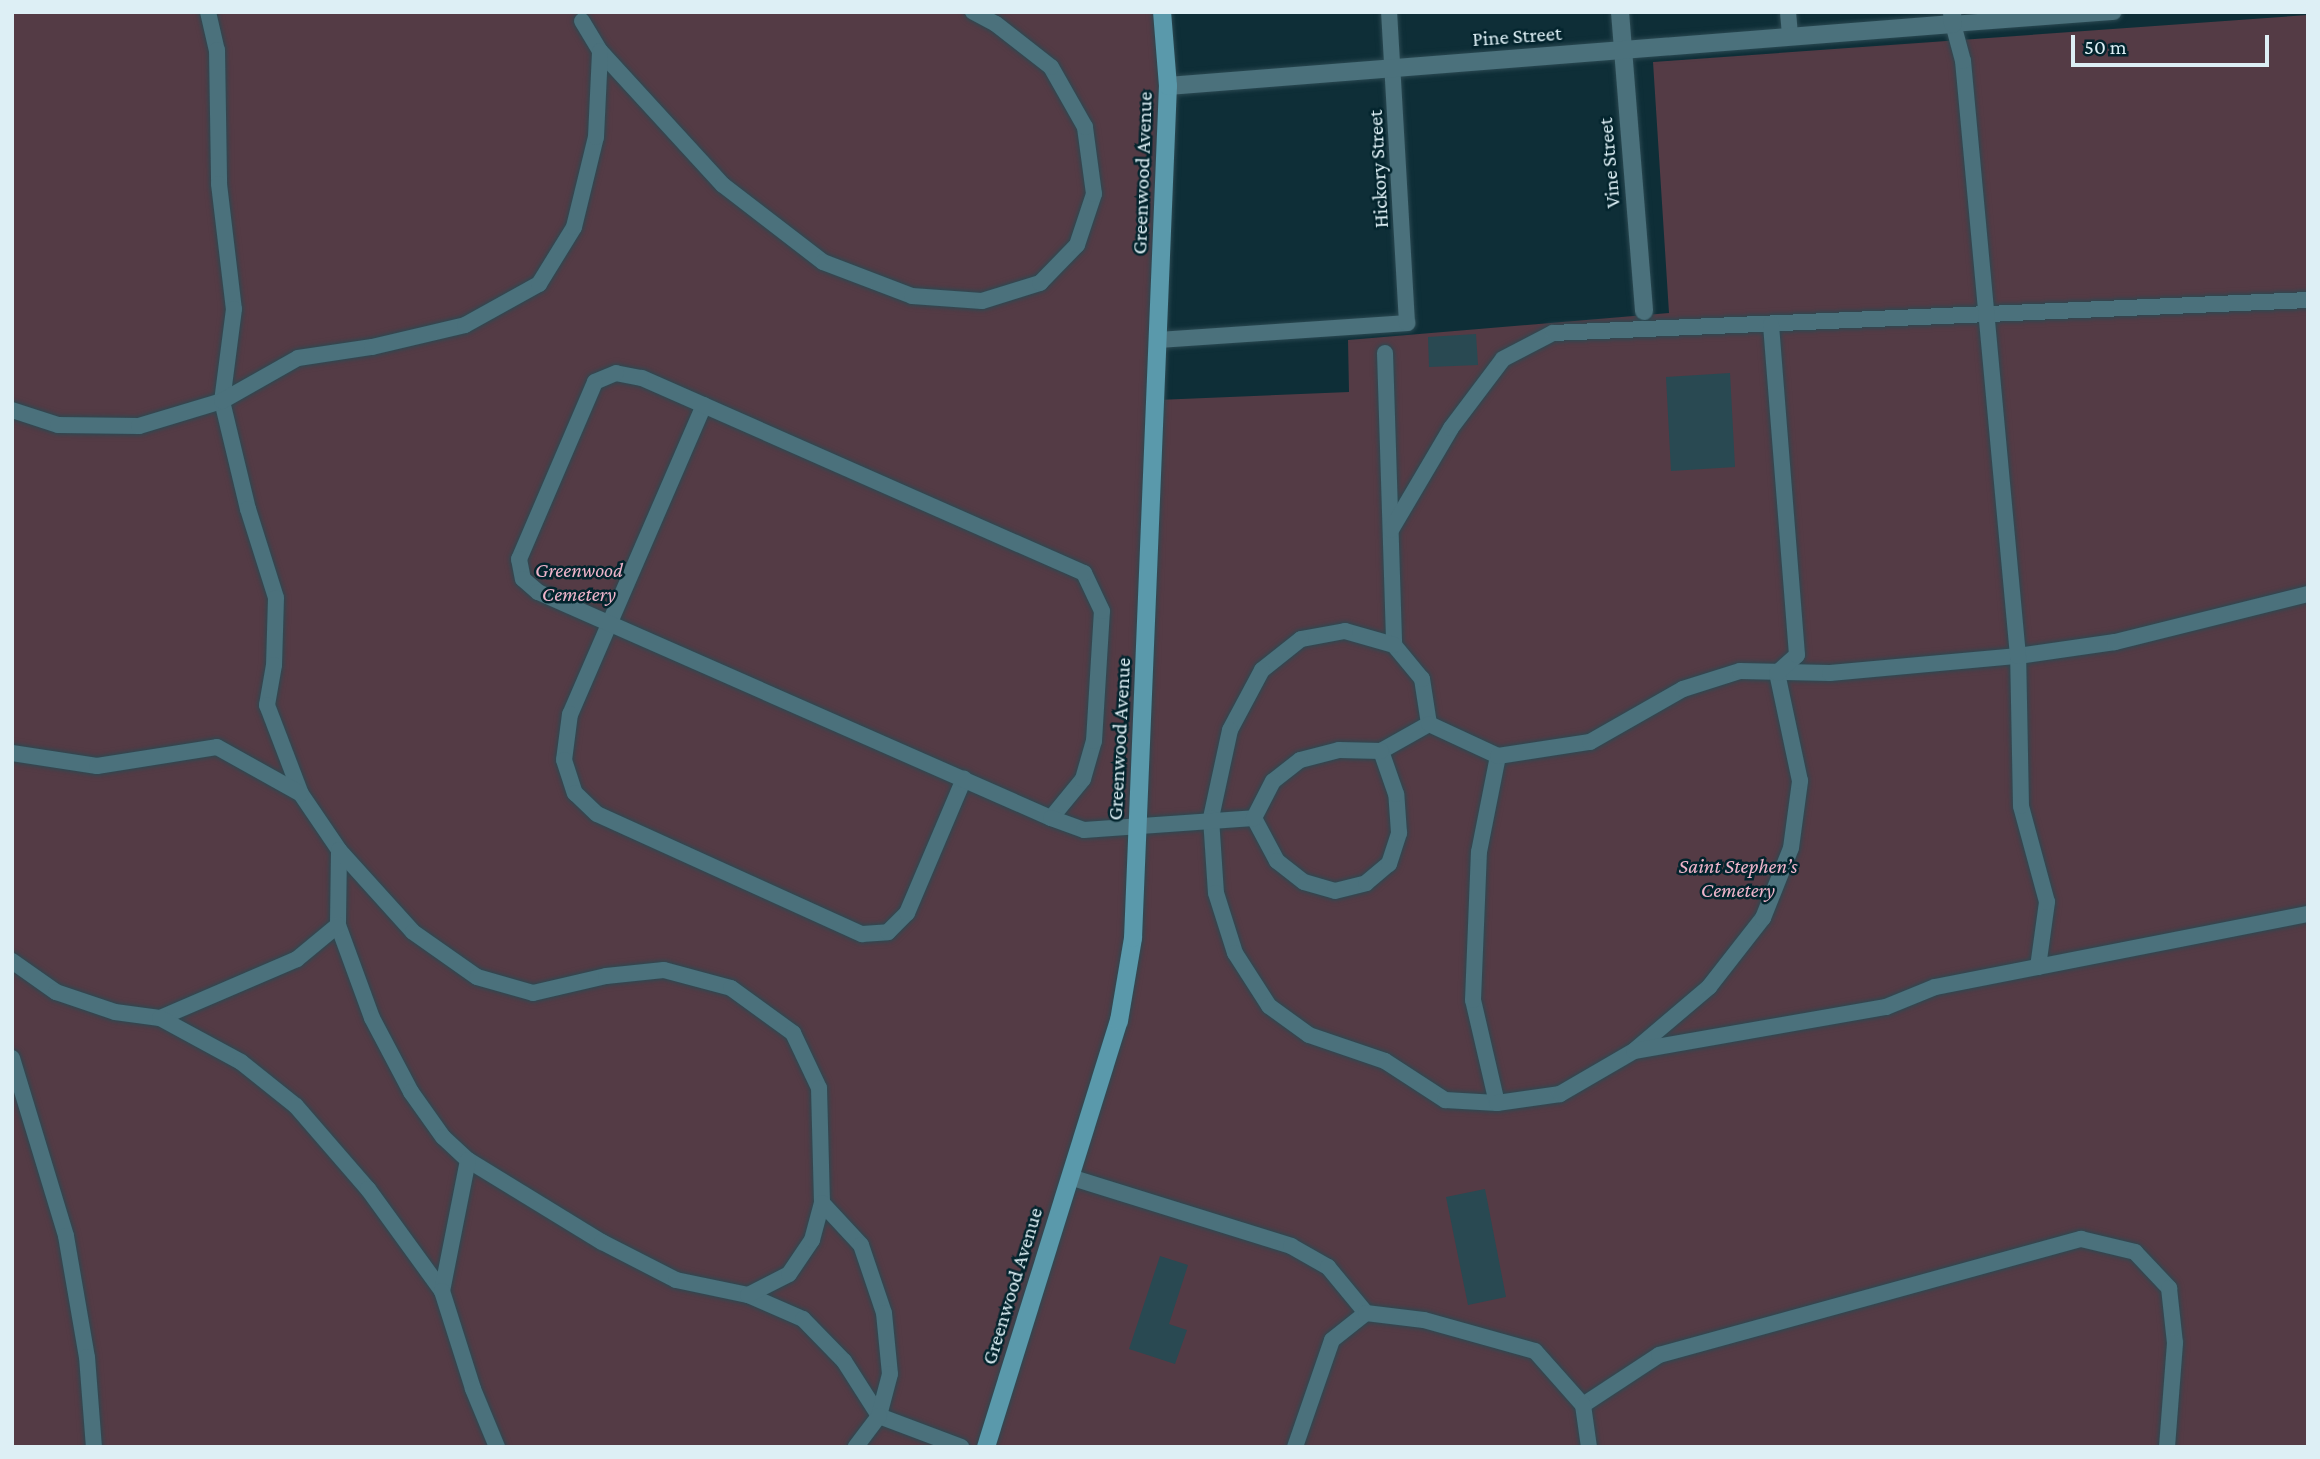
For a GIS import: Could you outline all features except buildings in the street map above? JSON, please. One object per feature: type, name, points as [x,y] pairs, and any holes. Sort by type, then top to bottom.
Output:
[{"type":"street","name":"Greenwood Avenue","points":[[986,1447],[1119,1021],[1133,938],[1168,86],[1162,12]]},
{"type":"street","name":"Vine Street","points":[[1620,12],[1644,311]]},
{"type":"street","name":"Pine Street","points":[[1168,86],[1790,37],[1953,18]]},
{"type":"lane","points":[[208,12],[216,50],[219,184],[234,309],[222,401],[248,509],[276,598],[274,665],[267,705],[301,794],[339,850],[414,932],[477,977],[533,993],[606,976],[664,970],[731,988],[793,1033],[819,1088],[822,1203],[812,1240],[789,1274],[748,1295]]},
{"type":"lane","points":[[577,15],[600,51],[723,185],[823,262],[912,296],[982,301],[1040,283],[1077,245],[1094,194],[1085,127],[1051,66],[996,24],[973,12]]},
{"type":"lane","name":"Hickory Street","points":[[1159,340],[1407,323],[1389,12]]},
{"type":"lane","points":[[1788,12],[1790,37]]},
{"type":"lane","points":[[2038,967],[2047,902],[2021,806],[2018,656],[1963,61],[1953,18],[2115,12]]},
{"type":"lane","points":[[12,410],[58,425],[139,426],[222,401],[298,358],[372,347],[465,325],[539,284],[574,227],[596,137],[600,51]]},
{"type":"lane","points":[[1391,530],[1451,428],[1503,359],[1553,333],[2308,300]]},
{"type":"lane","points":[[1771,324],[1797,655],[1777,673]]},
{"type":"lane","points":[[1385,354],[1394,645]]},
{"type":"lane","points":[[1051,818],[1083,779],[1094,741],[1101,611],[1084,573],[641,378],[616,373],[595,382],[519,559],[523,579],[538,592],[1051,818],[1084,830],[1210,818],[1254,818]]},
{"type":"lane","points":[[704,405],[570,714],[564,760],[575,793],[597,814],[862,934],[888,932],[907,913],[964,779]]},
{"type":"lane","points":[[1429,724],[1498,756],[1590,741],[1683,689],[1740,671],[1830,673],[2018,656],[2115,642],[2308,594]]},
{"type":"lane","points":[[1429,724],[1422,679],[1394,645],[1345,631],[1301,639],[1262,670],[1230,730],[1210,818],[1216,893],[1235,953],[1269,1006],[1309,1035],[1385,1061],[1445,1100],[1497,1103],[1560,1094],[1634,1051],[1709,987],[1763,918],[1791,848],[1800,781],[1777,673]]},
{"type":"lane","points":[[1254,818],[1273,781],[1300,760],[1339,750],[1381,751],[1429,724]]},
{"type":"lane","points":[[12,753],[97,766],[217,747],[301,794]]},
{"type":"lane","points":[[1254,818],[1278,860],[1304,881],[1335,891],[1366,883],[1389,864],[1399,833],[1396,794],[1381,751]]},
{"type":"lane","points":[[1497,1103],[1473,1000],[1479,852],[1498,756]]},
{"type":"lane","points":[[339,850],[338,925],[372,1018],[411,1092],[443,1137],[468,1160],[602,1242],[676,1280],[748,1295],[803,1319],[844,1362],[878,1416],[961,1447]]},
{"type":"lane","points":[[1634,1051],[1886,1007],[1935,987],[2308,914]]},
{"type":"lane","points":[[160,1018],[297,959],[338,925]]},
{"type":"lane","points":[[12,961],[56,992],[114,1012],[160,1018],[241,1062],[296,1106],[368,1189],[442,1291],[473,1389],[497,1447]]},
{"type":"lane","points":[[12,1058],[66,1236],[87,1357],[94,1447]]},
{"type":"lane","points":[[442,1291],[468,1160]]},
{"type":"lane","points":[[1070,1177],[1291,1246],[1328,1267],[1366,1313],[1424,1320],[1535,1352],[1583,1405],[1589,1447]]},
{"type":"lane","points":[[822,1203],[860,1245],[884,1314],[890,1374],[878,1416],[856,1447]]},
{"type":"lane","points":[[1583,1405],[1659,1355],[2081,1240],[2135,1252],[2169,1287],[2175,1343],[2167,1447]]},
{"type":"lane","points":[[1295,1447],[1332,1339],[1366,1313]]},
{"type":"green space","points":[[12,12],[1162,12],[1157,400],[1349,392],[1348,340],[1669,313],[1653,62],[2308,15],[2308,1447],[12,1447]]},
{"type":"park label","name":"Greenwood Cemetery","points":[[579,582]]},
{"type":"park label","name":"Saint Stephen’s Cemetery","points":[[1738,878]]}]
